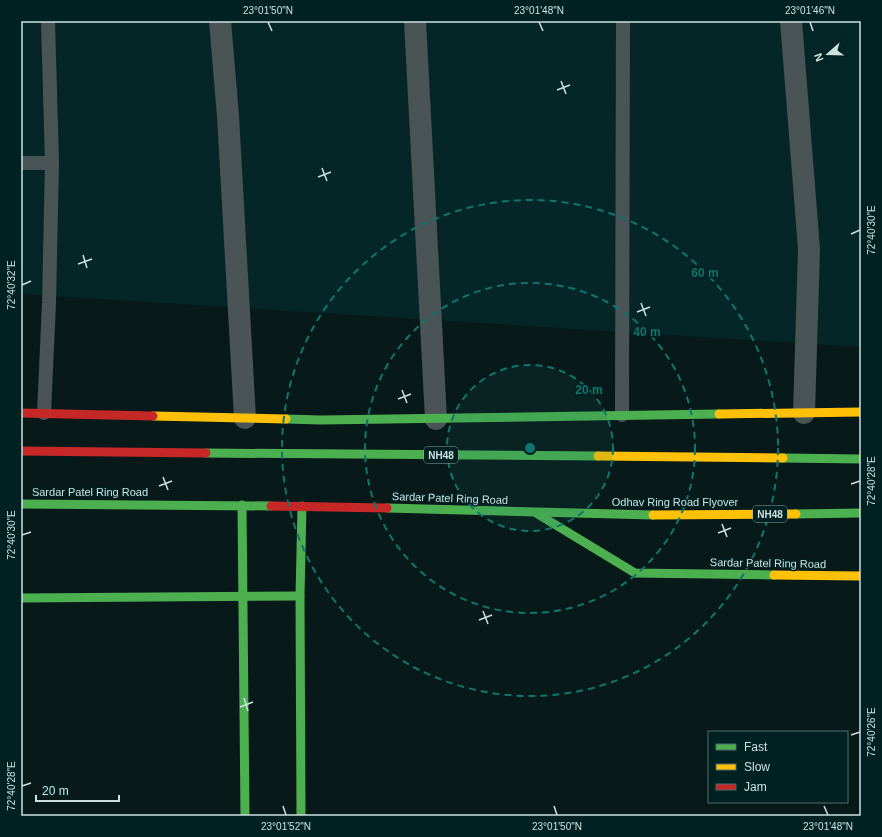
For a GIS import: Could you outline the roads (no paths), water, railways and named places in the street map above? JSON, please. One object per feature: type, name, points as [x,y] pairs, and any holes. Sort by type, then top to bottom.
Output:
[{"type":"main road","points":[[21,412],[321,420],[861,412]]},
{"type":"main road","name":"NH48","points":[[21,451],[861,459]]},
{"type":"main road","name":"Sardar Patel Ring Road","points":[[21,504],[302,506],[536,513],[635,574],[861,576]]},
{"type":"main road","points":[[242,506],[246,816]]},
{"type":"main road","points":[[301,816],[300,596],[302,506]]},
{"type":"main road","name":"Odhav Ring Road Flyover","points":[[536,513],[679,516],[861,513]]},
{"type":"main road","points":[[21,598],[300,596]]},
{"type":"street","points":[[220,21],[228,116],[245,418]]},
{"type":"street","points":[[415,21],[436,419]]},
{"type":"street","points":[[791,21],[809,249],[804,413]]},
{"type":"lane","points":[[44,413],[49,303],[52,163],[48,21]]},
{"type":"lane","points":[[622,415],[623,21]]},
{"type":"lane","points":[[21,163],[52,163]]}]
